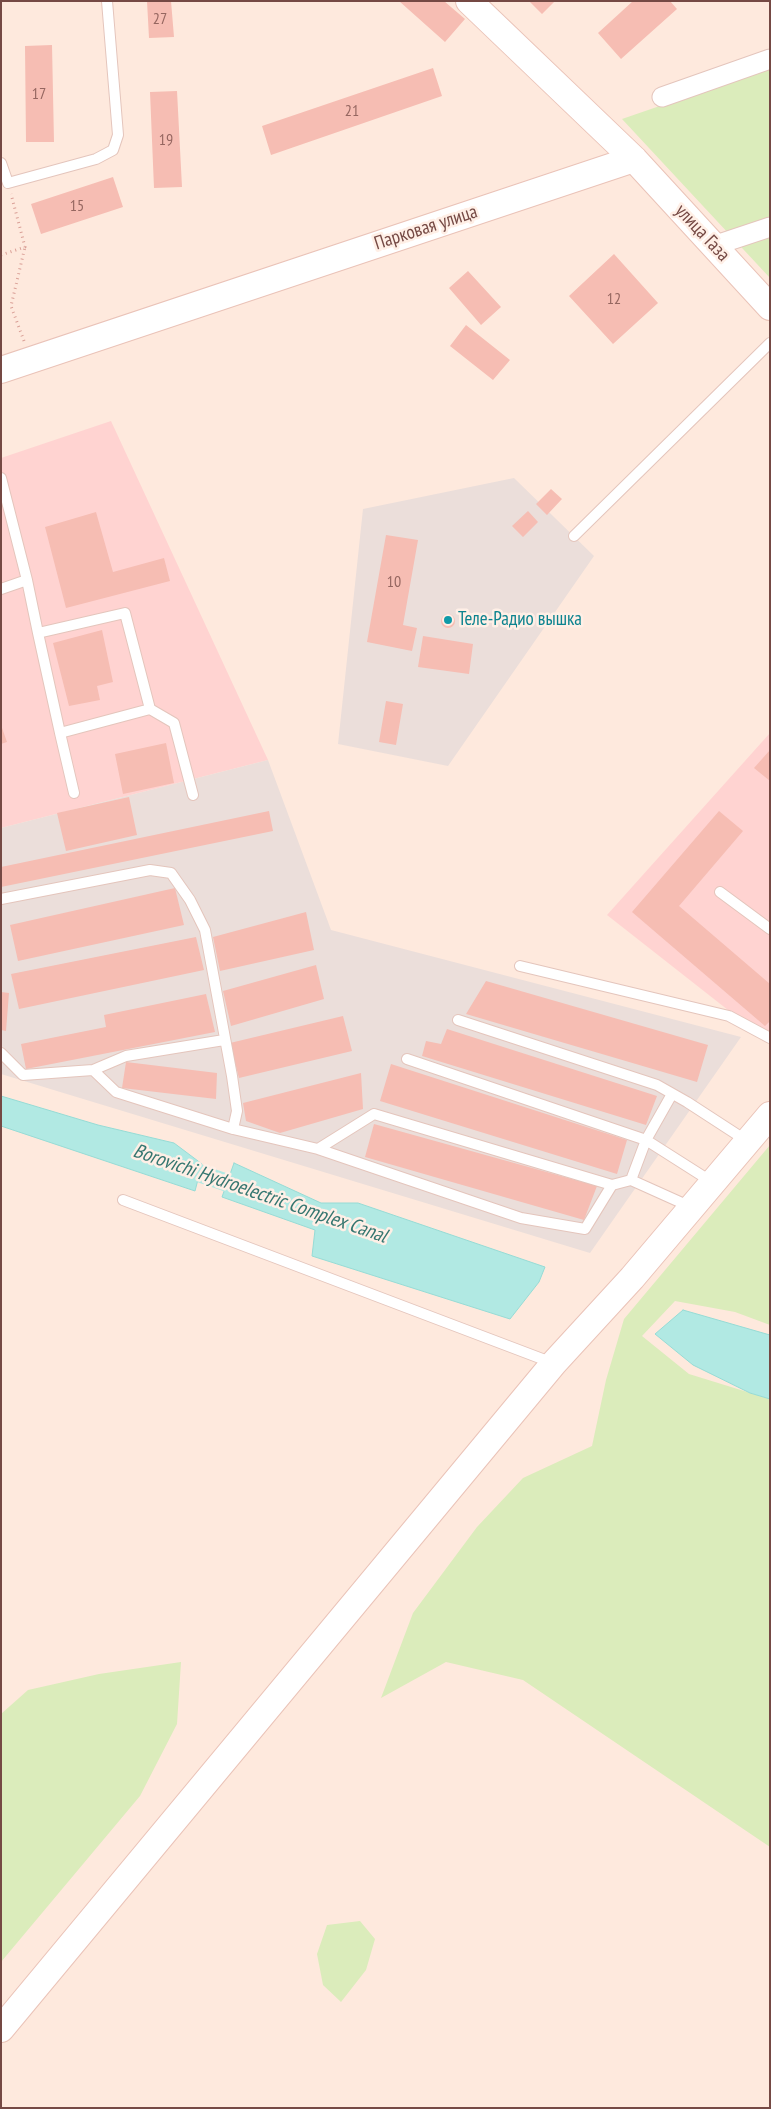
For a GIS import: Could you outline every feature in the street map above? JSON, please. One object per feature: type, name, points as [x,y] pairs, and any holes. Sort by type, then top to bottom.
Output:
[{"type":"main road","points":[[468,1],[634,159]]},
{"type":"main road","name":"улица Газа","points":[[634,159],[770,307]]},
{"type":"main road","name":"Парковая улица","points":[[1,370],[634,159]]},
{"type":"main road","points":[[1,2029],[554,1363],[632,1278],[770,1115]]},
{"type":"street","points":[[662,97],[770,59]]},
{"type":"street","points":[[713,246],[770,227]]},
{"type":"lane","points":[[1,163],[8,183],[96,158],[113,150],[118,135],[107,1]]},
{"type":"lane","points":[[574,536],[770,343]]},
{"type":"lane","points":[[1,478],[27,580],[74,793]]},
{"type":"lane","points":[[1,589],[27,580]]},
{"type":"lane","points":[[38,633],[125,613],[150,709],[174,724],[193,795]]},
{"type":"lane","points":[[60,733],[150,709]]},
{"type":"lane","points":[[1,899],[150,870],[171,873],[190,900],[205,930],[237,1111],[233,1129]]},
{"type":"lane","points":[[720,892],[770,929]]},
{"type":"lane","points":[[520,966],[729,1016],[770,1038]]},
{"type":"lane","points":[[458,1020],[656,1085],[748,1141]]},
{"type":"lane","points":[[1,1053],[23,1075],[93,1070],[126,1056],[224,1040]]},
{"type":"lane","points":[[407,1059],[646,1140],[713,1182]]},
{"type":"lane","points":[[93,1070],[116,1092],[233,1129],[318,1149],[521,1218],[585,1229],[612,1185]]},
{"type":"lane","points":[[631,1180],[646,1140],[672,1094]]},
{"type":"lane","points":[[318,1149],[374,1114],[612,1185],[631,1180],[692,1207]]},
{"type":"lane","points":[[123,1200],[554,1363]]},
{"type":"path","points":[[8,183],[25,248],[12,306],[31,360]]},
{"type":"path","points":[[1,255],[25,248]]},
{"type":"shaded area","points":[[111,421],[268,760],[1,828],[1,458]]},
{"type":"shaded area","points":[[514,478],[594,556],[448,766],[338,744],[363,509]]},
{"type":"shaded area","points":[[770,733],[770,1043],[607,915]]},
{"type":"shaded area","points":[[268,760],[331,930],[741,1037],[590,1253],[1,1074],[1,828]]},
{"type":"green space","points":[[770,68],[770,278],[622,119]]},
{"type":"green space","points":[[770,1145],[770,1325],[735,1312],[675,1301],[642,1336],[689,1374],[770,1399],[770,1847],[523,1680],[446,1662],[381,1698],[413,1613],[477,1527],[523,1478],[592,1446],[606,1380],[624,1319]]},
{"type":"green space","points":[[181,1662],[177,1724],[140,1796],[1,1962],[1,1714],[28,1690],[99,1674]]},
{"type":"green space","points":[[360,1921],[375,1939],[366,1970],[341,2002],[323,1985],[317,1954],[327,1925]]},
{"type":"water","points":[[1,1096],[98,1125],[174,1143],[202,1164],[195,1191],[1,1126]]},
{"type":"water","points":[[234,1163],[321,1203],[358,1203],[545,1267],[539,1282],[510,1319],[312,1256],[315,1230],[222,1197]]},
{"type":"water","points":[[683,1310],[770,1335],[770,1399],[750,1393],[693,1365],[655,1334]]},
{"type":"building","points":[[147,1],[171,1],[174,37],[149,38]]},
{"type":"building","points":[[399,1],[444,1],[465,19],[445,42]]},
{"type":"building","points":[[529,1],[555,1],[542,14]]},
{"type":"building","points":[[633,1],[670,1],[677,9],[621,59],[598,33]]},
{"type":"building","points":[[52,45],[54,142],[26,142],[25,46]]},
{"type":"building","points":[[433,68],[442,96],[271,155],[262,126]]},
{"type":"building","points":[[177,91],[182,187],[154,188],[150,92]]},
{"type":"building","points":[[113,177],[123,207],[41,234],[31,204]]},
{"type":"building","points":[[614,254],[658,303],[613,344],[569,296]]},
{"type":"building","points":[[468,271],[501,307],[481,325],[449,288]]},
{"type":"building","points":[[466,325],[510,360],[493,380],[450,346]]},
{"type":"building","points":[[551,489],[562,499],[547,515],[536,504]]},
{"type":"building","points":[[528,511],[538,522],[523,537],[512,526]]},
{"type":"building","points":[[96,512],[113,572],[164,558],[170,581],[66,608],[45,527]]},
{"type":"building","points":[[386,535],[418,540],[403,625],[417,628],[412,651],[367,642]]},
{"type":"building","name":"Теле-Радио вышка","points":[[445,614],[451,614],[455,621],[451,628],[445,628],[441,624],[441,618]]},
{"type":"building","points":[[102,630],[113,682],[97,686],[100,700],[69,706],[53,643]]},
{"type":"building","points":[[423,636],[473,644],[469,674],[418,667]]},
{"type":"building","points":[[386,701],[403,704],[396,745],[379,742]]},
{"type":"building","points":[[1,725],[7,742],[1,744]]},
{"type":"building","points":[[166,743],[174,783],[123,794],[115,754]]},
{"type":"building","points":[[770,750],[770,781],[754,768]]},
{"type":"building","points":[[129,797],[137,835],[66,851],[57,813]]},
{"type":"building","points":[[269,811],[273,831],[1,887],[1,867]]},
{"type":"building","points":[[719,811],[743,831],[679,906],[770,984],[770,1021],[765,1026],[632,912]]},
{"type":"building","points":[[175,888],[184,925],[18,961],[10,925]]},
{"type":"building","points":[[306,912],[314,950],[220,971],[213,937]]},
{"type":"building","points":[[196,937],[204,970],[19,1009],[11,974]]},
{"type":"building","points":[[316,965],[324,999],[231,1026],[223,991]]},
{"type":"building","points":[[486,981],[708,1045],[697,1082],[466,1014]]},
{"type":"building","points":[[1,992],[9,993],[6,1031],[1,1030]]},
{"type":"building","points":[[206,994],[215,1032],[26,1069],[21,1044],[106,1027],[104,1015]]},
{"type":"building","points":[[343,1016],[352,1051],[239,1078],[230,1043]]},
{"type":"building","points":[[447,1029],[657,1096],[646,1125],[422,1056],[426,1041],[441,1044]]},
{"type":"building","points":[[126,1062],[217,1073],[216,1099],[122,1088]]},
{"type":"building","points":[[391,1064],[627,1140],[617,1174],[380,1101]]},
{"type":"building","points":[[361,1073],[363,1109],[280,1133],[246,1121],[243,1103]]},
{"type":"building","points":[[374,1124],[597,1186],[584,1220],[365,1157]]},
{"type":"waterway","name":"Borovichi Hydroelectric Complex Canal","points":[[178,1166],[248,1190]]},
{"type":"place","name":"Теле-Радио вышка","points":[[448,620]]}]
